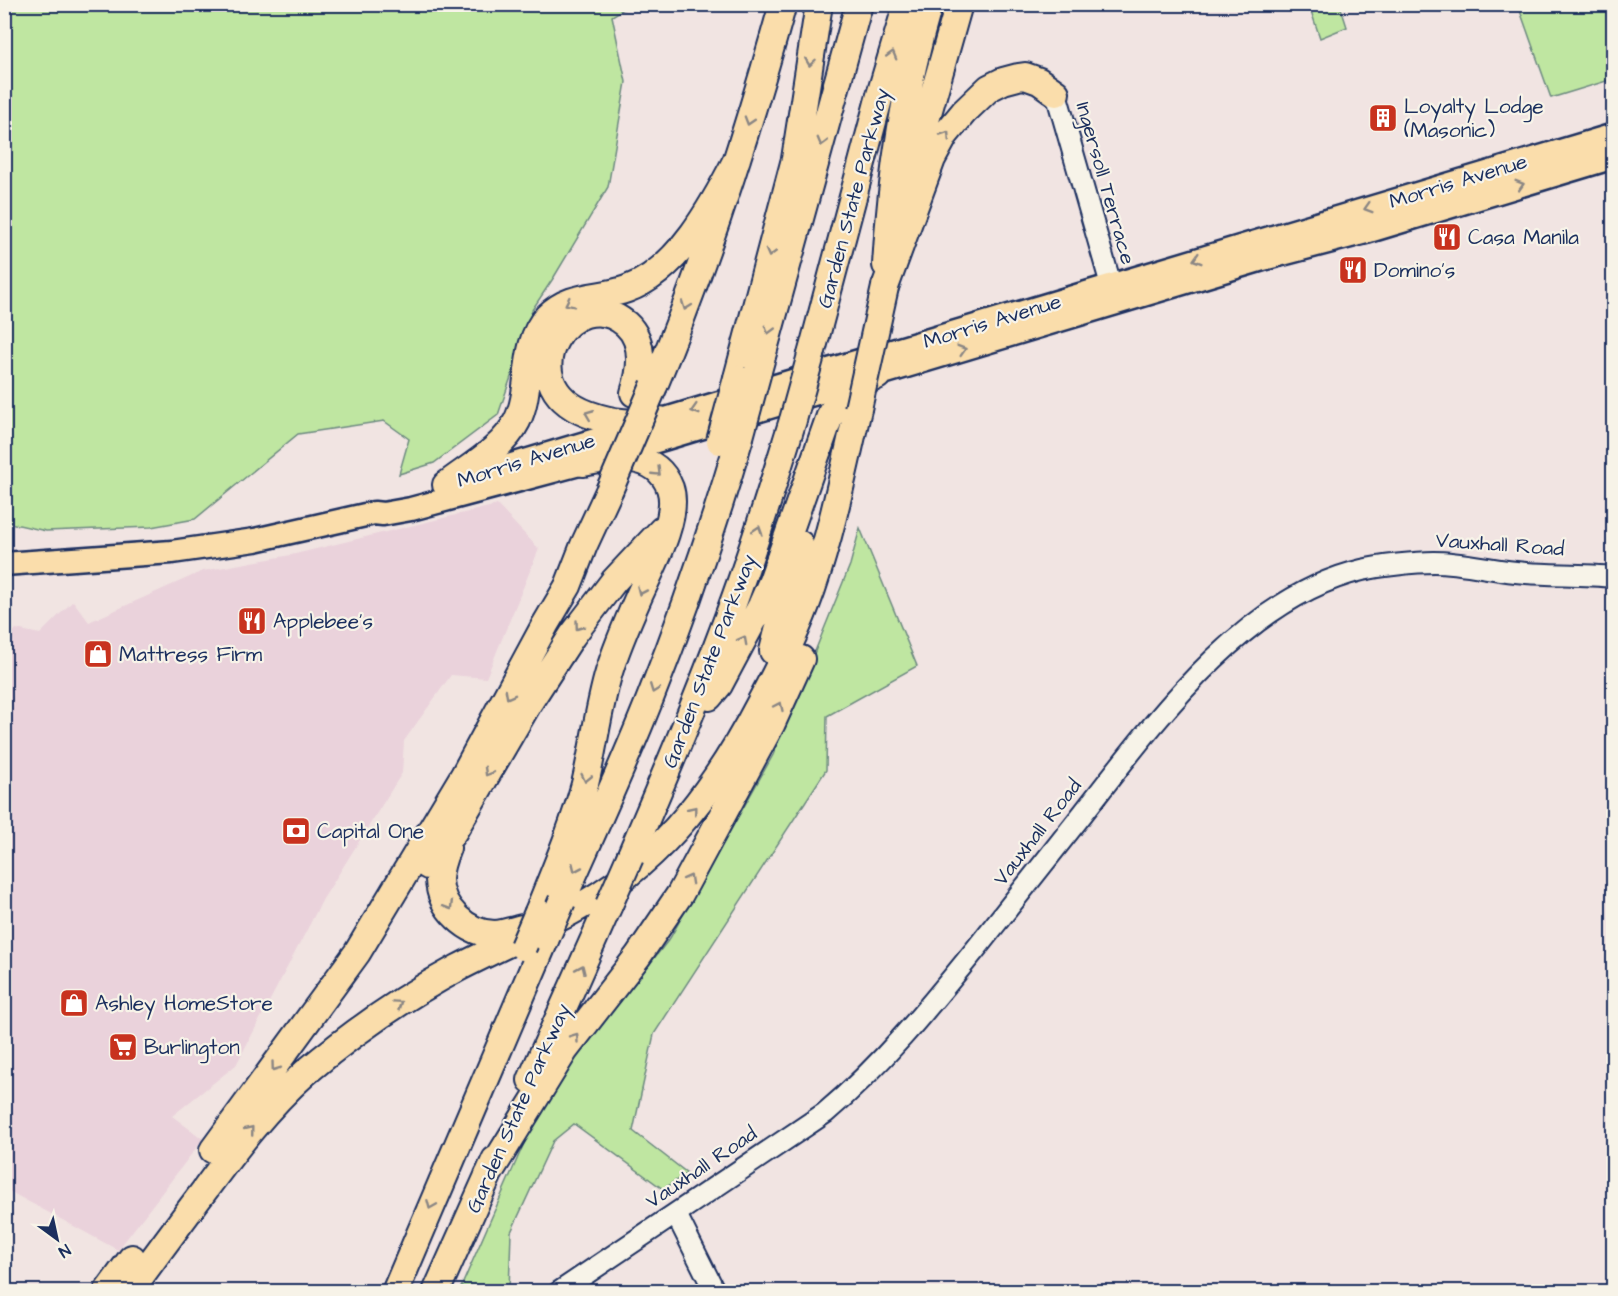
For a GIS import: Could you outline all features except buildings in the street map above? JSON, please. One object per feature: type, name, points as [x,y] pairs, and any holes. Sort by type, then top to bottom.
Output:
[{"type":"highway","points":[[762,78],[777,4]]},
{"type":"highway","points":[[107,1292],[357,953],[464,775],[568,586],[601,494],[644,389],[687,302],[737,159],[783,4]]},
{"type":"highway","points":[[747,375],[795,159],[819,4]]},
{"type":"highway","name":"Garden State Parkway","points":[[436,1292],[488,1175],[586,903],[640,725],[706,546],[747,375],[859,4]]},
{"type":"highway","name":"Garden State Parkway","points":[[395,1292],[454,1152],[535,943],[586,903],[630,857],[687,723],[742,580],[793,420],[880,95],[907,4]]},
{"type":"highway","points":[[885,287],[889,212],[900,128],[908,83],[929,4]]},
{"type":"highway","points":[[131,1289],[252,1128],[305,1074],[372,1022],[426,986],[586,903],[638,867],[668,840],[714,782],[747,728],[783,659],[805,609],[831,524],[848,455],[917,151],[959,4]]},
{"type":"highway","points":[[885,287],[929,166],[945,135],[964,112],[989,88],[1018,77],[1025,76],[1039,81],[1056,93]]},
{"type":"highway","points":[[446,484],[505,439],[513,428],[522,410],[532,348],[543,322],[560,307],[574,300],[625,290],[648,279],[680,248],[716,199],[737,159]]},
{"type":"highway","points":[[644,389],[640,354],[634,333],[618,319],[605,314],[584,315],[570,322],[556,336],[548,357],[548,373],[553,386],[564,400],[584,412],[610,422],[630,424],[660,420]]},
{"type":"highway","points":[[687,723],[719,685],[761,606],[831,413],[844,396],[878,375]]},
{"type":"highway","points":[[747,728],[772,654],[806,523],[825,427]]},
{"type":"highway","points":[[488,1175],[566,1050],[628,970],[672,908],[772,723],[807,642],[830,568],[847,500],[848,455]]},
{"type":"highway","points":[[535,943],[538,912],[580,800],[612,665],[660,548],[672,504],[670,488],[651,465],[640,460],[625,458],[582,463]]},
{"type":"highway","points":[[357,953],[388,924],[453,831],[528,704],[572,636],[614,581],[659,534],[670,517]]},
{"type":"highway","points":[[453,831],[441,865],[440,885],[451,910],[460,920],[473,928],[488,933],[505,933],[539,923],[586,903]]},
{"type":"main road","name":"Morris Avenue","points":[[374,513],[381,505],[446,484],[1614,135]]},
{"type":"main road","name":"Morris Avenue","points":[[4,564],[151,554],[213,547],[255,540],[374,513],[383,514],[411,509],[582,463],[1263,259],[1356,235],[1614,158]]},
{"type":"street","name":"Ingersoll Terrace","points":[[1056,93],[1111,285]]},
{"type":"street","name":"Vauxhall Road","points":[[559,1292],[825,1113],[856,1087],[881,1062],[943,990],[1119,766],[1186,686],[1261,619],[1310,587],[1361,570],[1434,562],[1526,573],[1573,573],[1614,577]]},
{"type":"street","points":[[676,1214],[715,1292]]},
{"type":"shaded area","points":[[497,505],[539,549],[486,678],[451,675],[404,741],[402,773],[323,899],[236,1065],[172,1116],[203,1139],[118,1250],[5,1189],[5,641],[16,629],[40,634],[73,601],[89,622],[203,571],[291,555]]},
{"type":"green space","points":[[5,5],[630,5],[612,16],[626,82],[608,187],[532,310],[498,415],[434,463],[399,474],[409,439],[384,421],[298,434],[195,519],[151,527],[46,531],[5,522]]},
{"type":"green space","points":[[1309,5],[1340,5],[1347,27],[1320,38]]},
{"type":"green space","points":[[1518,5],[1611,5],[1612,15],[1614,15],[1613,79],[1551,98]]},
{"type":"green space","points":[[860,528],[917,666],[827,716],[826,770],[654,1034],[633,1131],[687,1173],[663,1189],[574,1124],[553,1141],[511,1232],[509,1291],[459,1292],[543,1100],[670,938],[773,755],[850,565]]},
{"type":"place","name":"Loyalty Lodge (Masonic)","points":[[1383,118]]},
{"type":"place","name":"Casa Manila","points":[[1447,237]]},
{"type":"place","name":"Domino's","points":[[1353,270]]},
{"type":"place","name":"Applebee's","points":[[252,621]]},
{"type":"place","name":"Mattress Firm","points":[[98,654]]},
{"type":"place","name":"Capital One","points":[[296,831]]},
{"type":"place","name":"Ashley HomeStore","points":[[74,1003]]},
{"type":"place","name":"Burlington","points":[[123,1047]]}]
